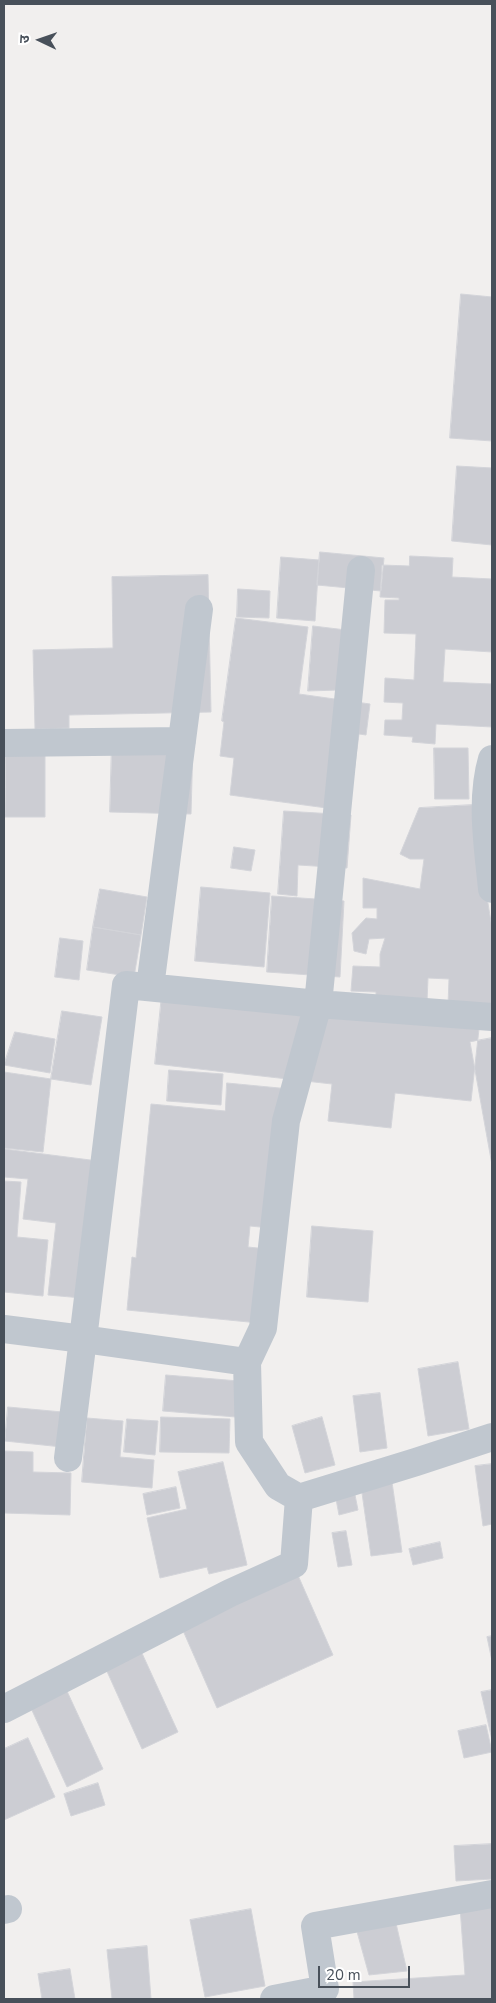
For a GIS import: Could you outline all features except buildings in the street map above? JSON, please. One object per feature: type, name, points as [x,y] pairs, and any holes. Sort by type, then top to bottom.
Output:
[{"type":"street","points":[[361,570],[318,1004],[286,1122],[263,1328],[248,1362],[250,1442],[278,1486],[299,1498],[492,1437]]},
{"type":"street","points":[[150,987],[199,609]]},
{"type":"street","points":[[4,743],[182,741]]},
{"type":"street","points":[[492,759],[488,772],[486,829],[492,889]]},
{"type":"street","points":[[68,1458],[126,985],[318,1004],[492,1017]]},
{"type":"street","points":[[4,1329],[248,1362]]},
{"type":"street","points":[[4,1709],[230,1593],[294,1564],[299,1498]]},
{"type":"street","points":[[274,1999],[325,1989],[315,1926],[492,1894]]}]
